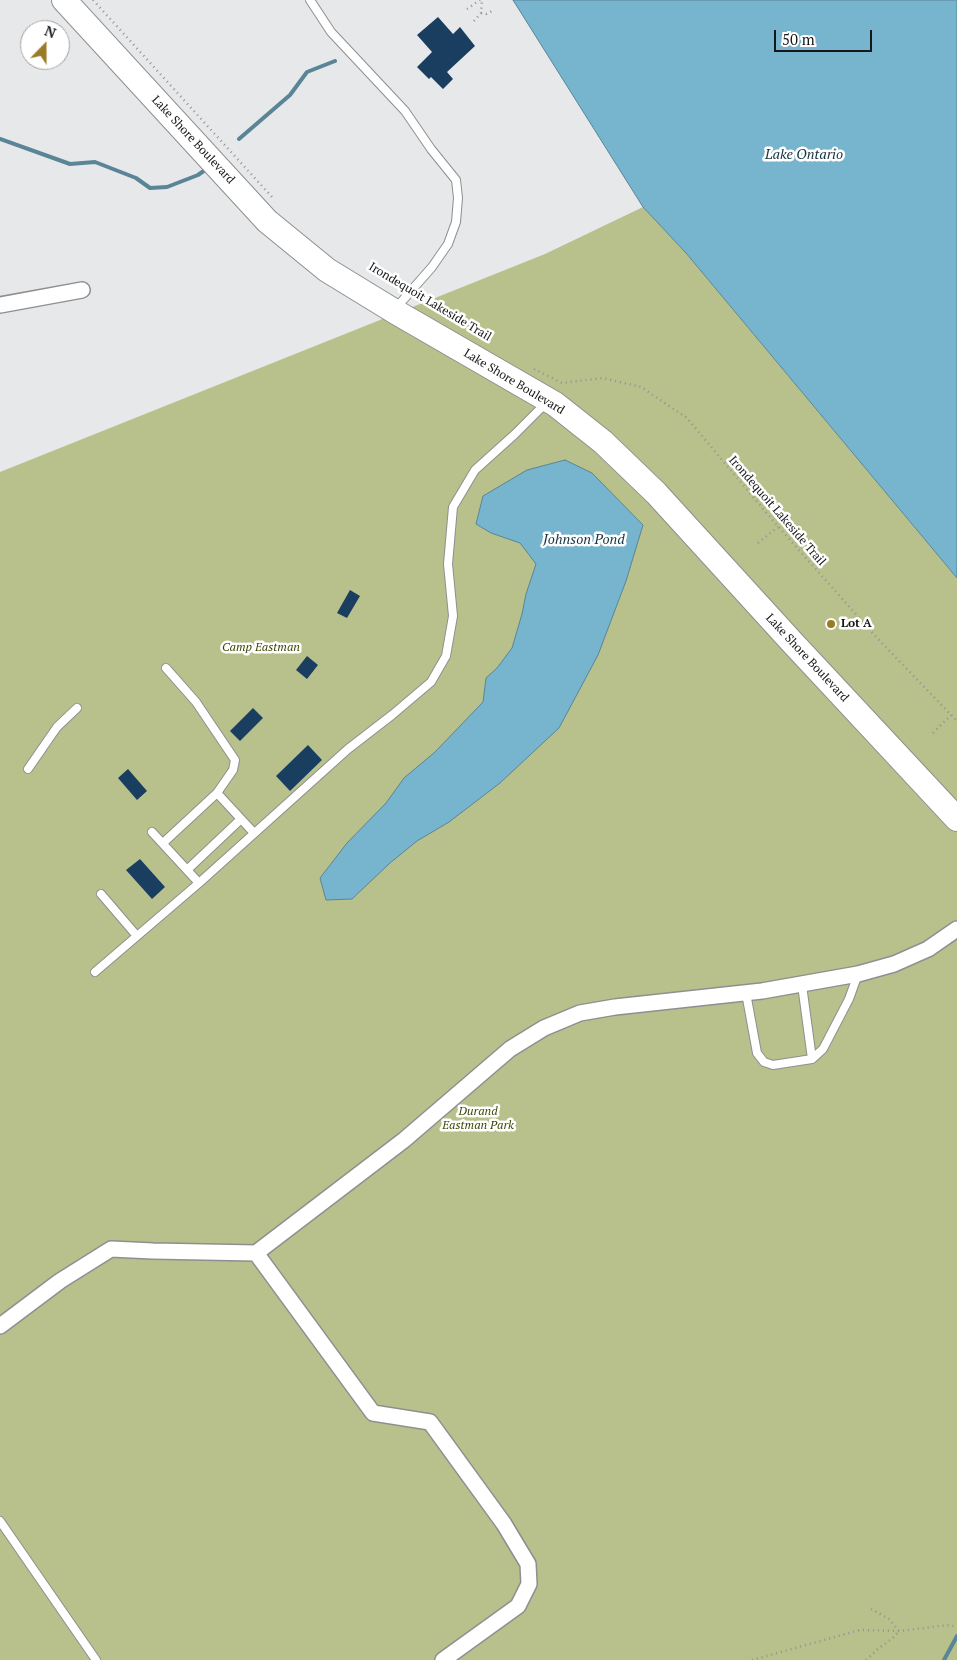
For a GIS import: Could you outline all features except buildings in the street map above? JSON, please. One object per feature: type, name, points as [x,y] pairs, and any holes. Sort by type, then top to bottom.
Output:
[{"type":"main road","name":"Lake Shore Boulevard","points":[[64,0],[267,221],[328,270],[394,311],[549,400],[603,442],[656,493],[957,820]]},
{"type":"street","points":[[0,305],[82,290]]},
{"type":"street","points":[[0,1326],[60,1281],[111,1248],[154,1252],[256,1253],[396,1146],[510,1049],[544,1028],[580,1014],[615,1007],[746,993],[858,974],[894,964],[928,949],[957,929]]},
{"type":"street","points":[[256,1253],[373,1413],[430,1422],[504,1524],[528,1564],[528,1584],[518,1606],[443,1660]]},
{"type":"lane","points":[[310,0],[332,32],[405,111],[431,149],[456,180],[458,198],[456,222],[448,244],[432,267],[394,311]]},
{"type":"lane","points":[[95,972],[199,883],[348,749],[431,682],[446,656],[453,616],[448,564],[453,507],[474,470],[515,434],[549,400]]},
{"type":"lane","points":[[163,843],[217,794],[233,770],[235,760],[196,702],[166,668]]},
{"type":"lane","points":[[28,769],[57,727],[77,708]]},
{"type":"lane","points":[[217,794],[254,833]]},
{"type":"lane","points":[[187,870],[241,819]]},
{"type":"lane","points":[[152,832],[199,883]]},
{"type":"lane","points":[[101,894],[137,936]]},
{"type":"lane","points":[[746,993],[757,1053],[764,1062],[774,1066],[812,1058],[823,1049],[849,998],[858,974]]},
{"type":"lane","points":[[802,984],[812,1058]]},
{"type":"lane","points":[[0,1521],[96,1660]]},
{"type":"path","points":[[93,0],[278,203]]},
{"type":"path","points":[[467,9],[481,0]]},
{"type":"path","points":[[474,21],[481,13],[481,0]]},
{"type":"path","points":[[481,13],[486,14],[492,11]]},
{"type":"path","name":"Irondequoit Lakeside Trail","points":[[528,366],[562,383],[603,378],[640,387],[686,418],[778,527],[877,638],[957,721]]},
{"type":"path","points":[[758,543],[778,527]]},
{"type":"path","points":[[933,733],[952,715]]},
{"type":"path","points":[[871,1609],[889,1619],[899,1631]]},
{"type":"path","points":[[752,1660],[860,1630],[899,1631],[938,1625],[949,1625],[957,1628]]},
{"type":"path","points":[[866,1660],[899,1631]]},
{"type":"green space","name":"Durand Eastman Park","points":[[643,207],[686,253],[957,578],[957,1660],[0,1660],[0,472],[545,254]]},
{"type":"water","name":"Lake Ontario","points":[[513,0],[957,0],[957,578],[686,253],[643,207]]},
{"type":"water","name":"Johnson Pond","points":[[565,460],[592,473],[643,525],[626,581],[598,655],[559,728],[500,783],[449,822],[417,841],[390,863],[352,899],[326,900],[320,878],[347,843],[386,803],[404,778],[435,752],[483,702],[486,678],[497,668],[512,648],[536,564],[520,543],[491,533],[476,524],[483,496],[527,470]]},
{"type":"waterway","points":[[239,139],[290,95],[307,72],[335,61]]},
{"type":"waterway","points":[[0,139],[70,164],[95,162],[136,178],[150,188],[167,187],[198,175],[205,170]]},
{"type":"waterway","points":[[944,1660],[957,1636]]},
{"type":"place","name":"Lot A","points":[[831,624]]},
{"type":"park label","name":"Camp Eastman","points":[[261,648]]}]
